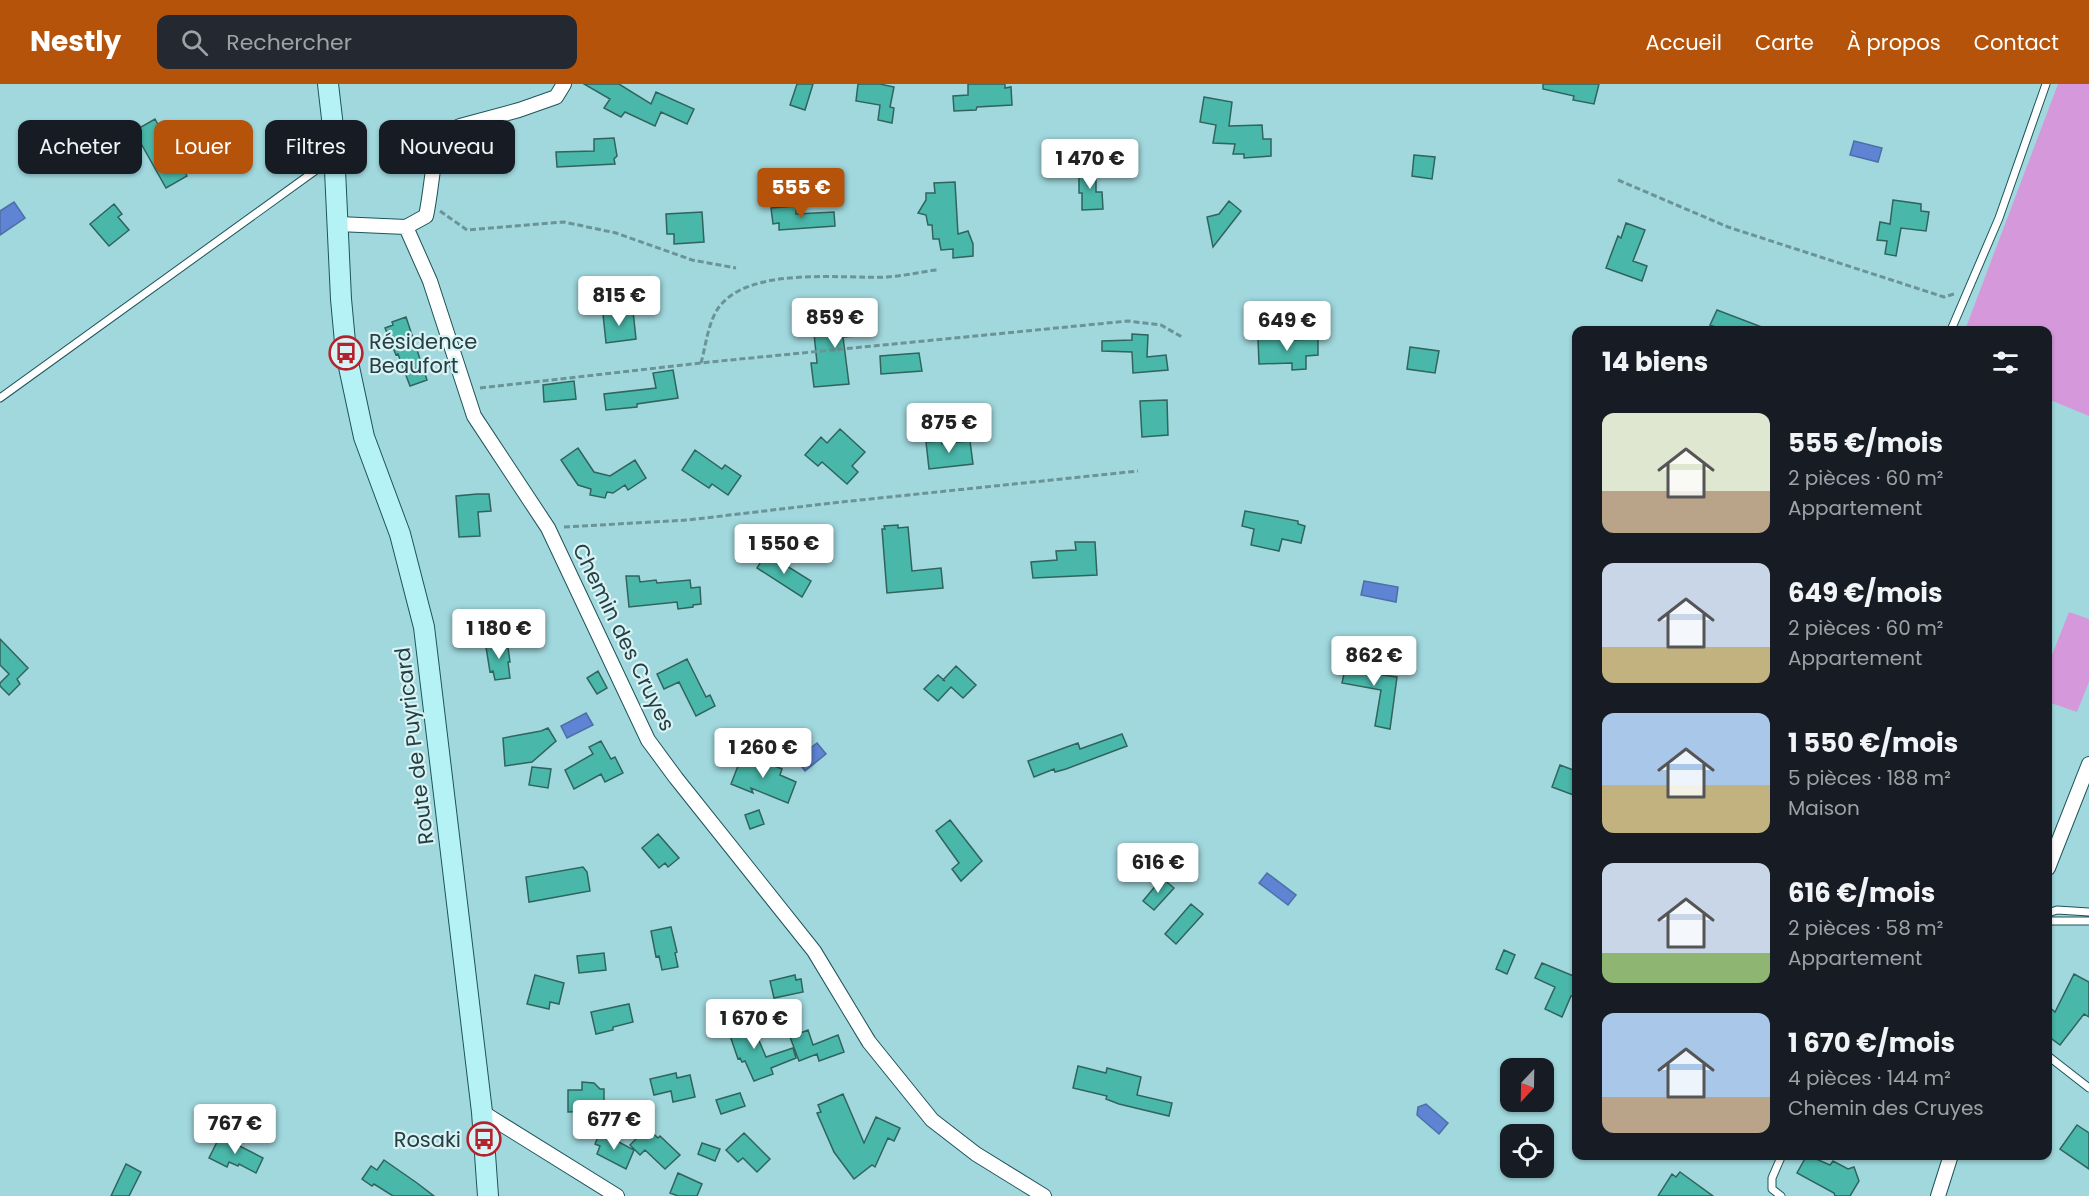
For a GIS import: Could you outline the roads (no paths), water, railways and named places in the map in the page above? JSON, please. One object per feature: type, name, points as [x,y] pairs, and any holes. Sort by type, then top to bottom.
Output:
[{"type":"main road","name":"Route de Puyricard","points":[[328,84],[331,120]]},
{"type":"main road","name":"Route de Puyricard","points":[[336,174],[341,298],[351,381],[364,437],[400,534],[424,627],[482,1112],[488,1196]]},
{"type":"street","points":[[338,224],[406,227],[426,216],[434,155],[441,134],[556,97],[564,84]]},
{"type":"street","name":"Chemin des Cruyes","points":[[406,227],[430,281],[474,416],[548,528],[648,740],[814,951],[869,1042],[932,1120],[976,1154],[1044,1196]]},
{"type":"street","points":[[2052,858],[2089,764]]},
{"type":"street","points":[[482,1112],[617,1196]]},
{"type":"street","points":[[1938,1196],[1949,1160]]},
{"type":"lane","points":[[1953,326],[1999,218],[2046,84]]},
{"type":"lane","points":[[0,398],[311,174]]},
{"type":"lane","points":[[2052,912],[2089,912]]},
{"type":"lane","points":[[2052,921],[2089,921]]},
{"type":"lane","points":[[2052,1059],[2089,1088]]},
{"type":"lane","points":[[1780,1160],[1772,1178],[1772,1189],[1781,1196]]},
{"type":"water","points":[[1854,141],[1882,148],[1878,162],[1850,155]]},
{"type":"water","points":[[14,202],[25,218],[0,235],[0,211]]},
{"type":"water","points":[[1364,581],[1398,587],[1396,602],[1361,595]]},
{"type":"water","points":[[586,713],[593,725],[567,738],[561,726]]},
{"type":"water","points":[[817,743],[826,754],[805,771],[796,759]]},
{"type":"water","points":[[1267,873],[1296,895],[1288,905],[1259,883]]},
{"type":"water","points":[[1426,1104],[1448,1123],[1439,1134],[1417,1115],[1418,1107]]},
{"type":"place","name":"Résidence Beaufort","points":[[346,353]]},
{"type":"place","name":"Rosaki","points":[[484,1139]]}]
